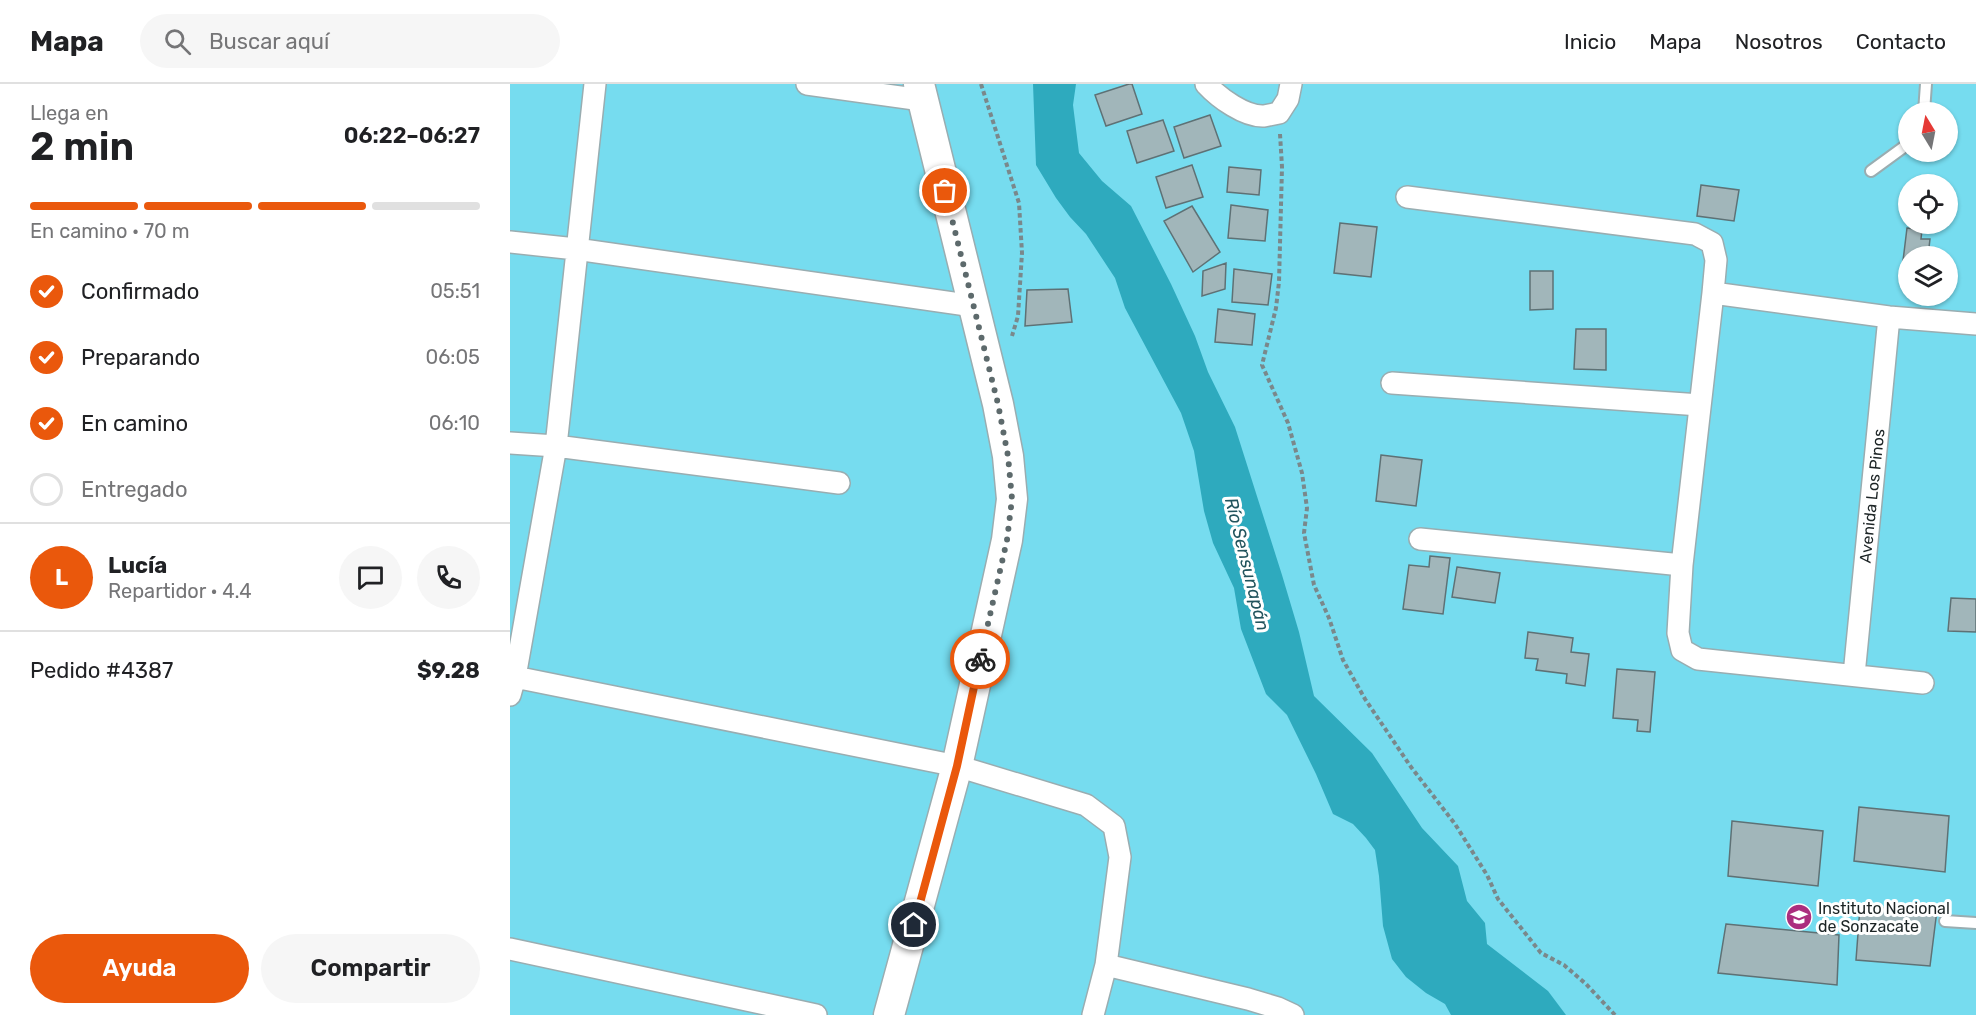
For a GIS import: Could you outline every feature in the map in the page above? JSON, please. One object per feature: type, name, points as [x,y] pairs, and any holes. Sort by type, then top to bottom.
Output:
[{"type":"main road","points":[[889,1015],[957,766],[1007,540],[1012,499],[1008,456],[983,342],[920,92]]},
{"type":"street","points":[[595,84],[556,446],[512,683],[957,766],[1086,805],[1114,826],[1120,857],[1106,965],[1094,1015]]},
{"type":"street","points":[[807,84],[920,92]]},
{"type":"street","points":[[1206,84],[1218,97],[1243,111],[1262,116],[1279,113],[1288,99],[1291,84]]},
{"type":"street","points":[[1407,197],[1695,234],[1712,243],[1716,260],[1713,293],[1682,565],[1678,633],[1682,650],[1698,659],[1923,683]]},
{"type":"street","points":[[510,242],[576,249],[974,306]]},
{"type":"street","points":[[1713,293],[1889,317],[1976,324]]},
{"type":"street","name":"Avenida Los Pinos","points":[[1854,675],[1889,317]]},
{"type":"street","points":[[1392,382],[1700,405]]},
{"type":"street","points":[[510,443],[556,446],[839,483]]},
{"type":"street","points":[[1420,539],[1682,565]]},
{"type":"street","points":[[510,949],[816,1015]]},
{"type":"street","points":[[1106,965],[1246,1007],[1278,1008],[1293,1015]]},
{"type":"lane","points":[[1925,102],[1926,84]]},
{"type":"lane","points":[[1871,171],[1898,151]]},
{"type":"lane","points":[[1945,921],[1976,923]]},
{"type":"path","points":[[981,84],[1019,203],[1022,253],[1018,316],[1008,346],[983,342]]},
{"type":"path","points":[[1279,113],[1282,167],[1279,282],[1275,316],[1262,364],[1288,423],[1302,473],[1307,508],[1304,533],[1314,585],[1329,618],[1343,660],[1365,699],[1411,767],[1455,824],[1487,875],[1498,899],[1542,952],[1564,965],[1586,984],[1615,1015]]},
{"type":"shaded area","points":[[510,84],[1976,84],[1976,1015],[510,1015]]},
{"type":"water","name":"Río Sensunapán","points":[[1033,84],[1076,84],[1073,105],[1079,153],[1102,181],[1131,206],[1195,336],[1208,372],[1235,427],[1299,632],[1314,696],[1372,753],[1422,828],[1458,866],[1467,901],[1485,923],[1487,944],[1548,991],[1566,1015],[1451,1015],[1445,1004],[1406,977],[1392,959],[1383,926],[1375,850],[1353,824],[1333,814],[1287,715],[1266,694],[1241,629],[1234,588],[1213,543],[1204,511],[1194,451],[1181,413],[1125,308],[1115,278],[1086,234],[1056,198],[1036,165]]},
{"type":"building","points":[[1132,84],[1142,114],[1106,126],[1095,95]]},
{"type":"building","points":[[1210,115],[1221,146],[1184,158],[1174,127]]},
{"type":"building","points":[[1163,120],[1174,151],[1137,163],[1127,131]]},
{"type":"building","points":[[1192,165],[1203,197],[1166,208],[1156,177]]},
{"type":"building","points":[[1229,167],[1261,170],[1259,195],[1227,192]]},
{"type":"building","points":[[1701,185],[1739,190],[1734,221],[1697,216]]},
{"type":"building","points":[[1231,205],[1268,210],[1265,241],[1228,238]]},
{"type":"building","points":[[1192,206],[1220,252],[1193,272],[1164,221]]},
{"type":"building","points":[[1340,223],[1377,227],[1371,277],[1334,273]]},
{"type":"building","points":[[1906,234],[1922,234],[1921,239],[1930,239],[1929,246],[1905,246]]},
{"type":"building","points":[[1226,263],[1225,289],[1202,296],[1203,271]]},
{"type":"building","points":[[1234,269],[1272,274],[1268,305],[1232,302]]},
{"type":"building","points":[[1530,271],[1553,271],[1553,309],[1530,310]]},
{"type":"building","points":[[1068,289],[1072,322],[1025,326],[1027,290]]},
{"type":"building","points":[[1218,309],[1255,314],[1252,345],[1215,342]]},
{"type":"building","points":[[1576,329],[1606,329],[1606,370],[1574,369]]},
{"type":"building","points":[[1381,455],[1422,460],[1416,506],[1376,501]]},
{"type":"building","points":[[1430,556],[1450,558],[1443,614],[1403,609],[1409,565],[1429,567]]},
{"type":"building","points":[[1457,567],[1500,573],[1495,603],[1452,597]]},
{"type":"building","points":[[1951,598],[1976,599],[1976,632],[1948,631]]},
{"type":"building","points":[[1528,632],[1573,638],[1571,652],[1589,654],[1585,686],[1566,683],[1567,674],[1536,670],[1538,659],[1525,658]]},
{"type":"building","points":[[1617,669],[1655,672],[1650,732],[1637,731],[1638,720],[1613,718]]},
{"type":"building","points":[[1859,807],[1949,816],[1945,872],[1854,861]]},
{"type":"building","points":[[1732,821],[1823,831],[1818,886],[1728,876]]},
{"type":"building","points":[[1860,907],[1937,910],[1930,966],[1856,960]]},
{"type":"building","points":[[1726,924],[1839,935],[1837,985],[1718,973]]},
{"type":"way so far","points":[[945,191],[998,404],[1008,456],[1012,499],[1007,540],[980,659]]},
{"type":"place","name":"Instituto Nacional de Sonzacate","points":[[1799,917]]},
{"type":"route","points":[[914,925],[957,766],[980,659]]}]
